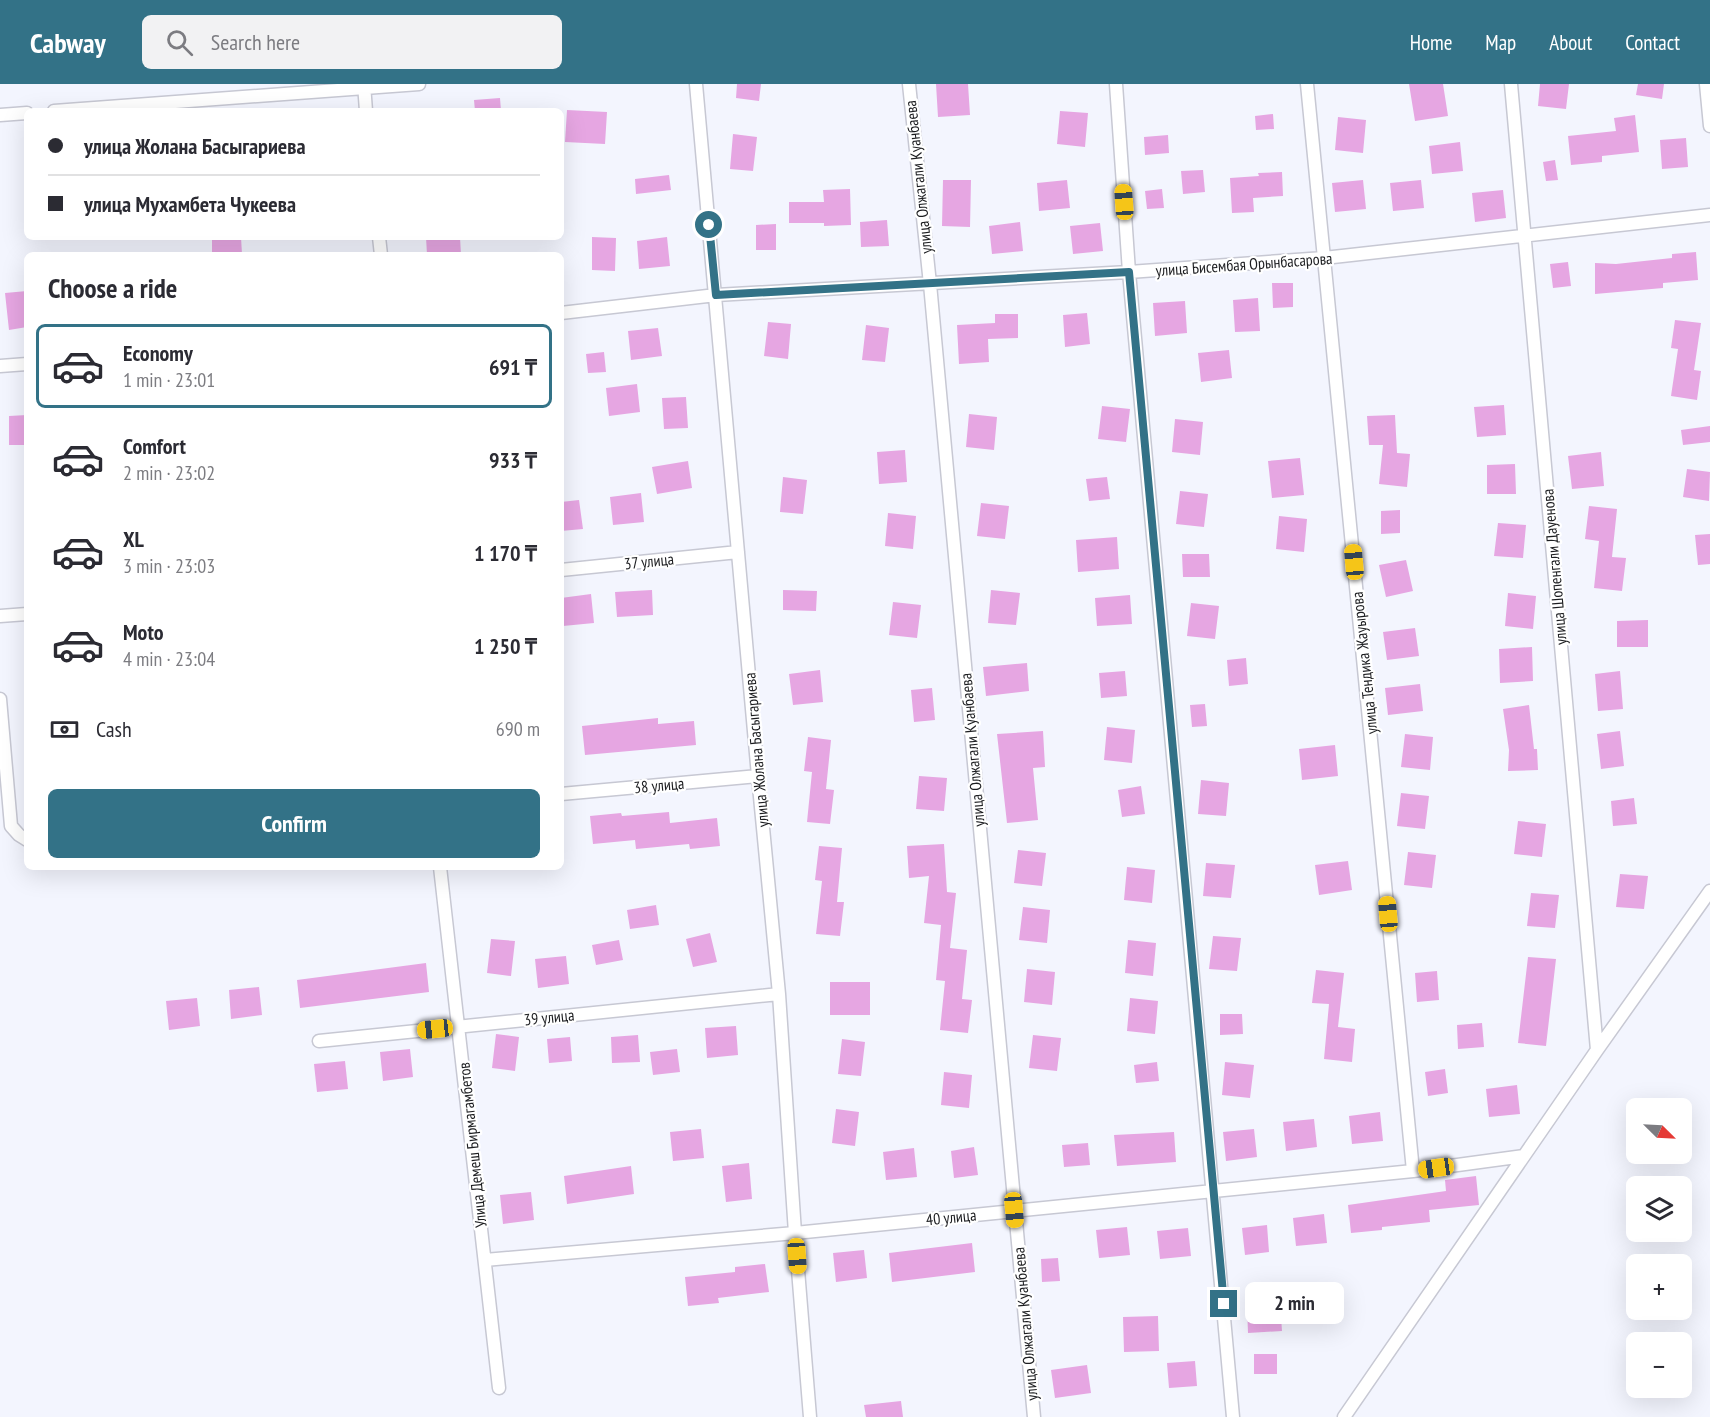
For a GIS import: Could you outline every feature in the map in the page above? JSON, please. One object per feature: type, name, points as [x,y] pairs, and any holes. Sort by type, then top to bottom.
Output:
[{"type":"street","points":[[91,108],[364,86],[419,84]]},
{"type":"street","name":"улица Жолана Басыгариева","points":[[696,84],[779,994],[810,1417]]},
{"type":"street","name":"улица Олжагали Куанбаева","points":[[909,84],[930,284],[1034,1417]]},
{"type":"street","points":[[1116,84],[1129,272],[1233,1417]]},
{"type":"street","name":"улица Тендика Жауырова","points":[[1307,84],[1413,1171]]},
{"type":"street","name":"улица Шопенгали Дауенова","points":[[1511,84],[1597,1050]]},
{"type":"street","points":[[1706,84],[1710,126]]},
{"type":"street","points":[[364,86],[366,108]]},
{"type":"street","points":[[0,115],[24,113]]},
{"type":"street","name":"улица Бисембая Орынбасарова","points":[[564,313],[716,295],[1129,272],[1324,258],[1710,215]]},
{"type":"street","points":[[0,366],[24,364]]},
{"type":"street","name":"37 улица","points":[[564,570],[738,552]]},
{"type":"street","points":[[0,616],[24,614]]},
{"type":"street","points":[[0,699],[11,826],[24,838]]},
{"type":"street","name":"38 улица","points":[[564,794],[758,776]]},
{"type":"street","name":"Улица Демеш Бирмагамбетов","points":[[440,870],[499,1388]]},
{"type":"street","points":[[1344,1417],[1597,1050],[1710,891]]},
{"type":"street","name":"39 улица","points":[[318,1041],[779,994]]},
{"type":"street","name":"40 улица","points":[[484,1260],[795,1233],[1413,1171],[1524,1155]]},
{"type":"building","points":[[737,84],[761,84],[759,101],[736,98]]},
{"type":"building","points":[[936,84],[968,84],[970,115],[938,117]]},
{"type":"building","points":[[1409,84],[1443,84],[1448,116],[1415,121]]},
{"type":"building","points":[[1540,84],[1569,84],[1566,109],[1538,106]]},
{"type":"building","points":[[1638,84],[1664,84],[1662,99],[1636,95]]},
{"type":"building","points":[[500,98],[501,108],[475,108],[474,100]]},
{"type":"building","points":[[567,110],[607,112],[605,144],[565,142]]},
{"type":"building","points":[[1060,111],[1088,113],[1085,147],[1057,144]]},
{"type":"building","points":[[1273,114],[1274,129],[1256,130],[1255,116]]},
{"type":"building","points":[[1635,115],[1639,152],[1602,156],[1602,162],[1571,165],[1568,136],[1616,131],[1614,118]]},
{"type":"building","points":[[1338,117],[1366,120],[1363,153],[1335,150]]},
{"type":"building","points":[[733,134],[757,137],[753,171],[730,169]]},
{"type":"building","points":[[1168,135],[1169,153],[1145,155],[1144,137]]},
{"type":"building","points":[[1686,138],[1688,167],[1662,169],[1660,140]]},
{"type":"building","points":[[1460,142],[1463,171],[1432,174],[1429,146]]},
{"type":"building","points":[[1555,160],[1558,180],[1546,181],[1543,162]]},
{"type":"building","points":[[1203,170],[1205,192],[1183,194],[1181,171]]},
{"type":"building","points":[[1282,172],[1283,196],[1253,198],[1254,212],[1232,213],[1230,178]]},
{"type":"building","points":[[669,175],[671,190],[636,194],[635,179]]},
{"type":"building","points":[[943,180],[971,180],[970,227],[942,226]]},
{"type":"building","points":[[1067,180],[1070,208],[1039,211],[1037,183]]},
{"type":"building","points":[[1363,180],[1366,209],[1335,212],[1332,183]]},
{"type":"building","points":[[1421,180],[1424,208],[1393,211],[1390,183]]},
{"type":"building","points":[[850,189],[851,225],[824,226],[824,223],[789,223],[789,202],[824,202],[823,190]]},
{"type":"building","points":[[1162,189],[1164,208],[1147,209],[1145,191]]},
{"type":"building","points":[[1503,190],[1506,218],[1475,222],[1472,193]]},
{"type":"building","points":[[887,220],[889,246],[861,247],[860,222]]},
{"type":"building","points":[[1020,222],[1023,251],[992,254],[989,226]]},
{"type":"building","points":[[1100,223],[1103,251],[1073,254],[1070,226]]},
{"type":"building","points":[[776,224],[776,250],[756,250],[756,225]]},
{"type":"building","points":[[592,237],[616,238],[615,271],[592,270]]},
{"type":"building","points":[[667,237],[670,266],[639,269],[637,241]]},
{"type":"building","points":[[212,240],[241,240],[242,252],[212,252]]},
{"type":"building","points":[[426,240],[460,240],[461,252],[427,252]]},
{"type":"building","points":[[1696,252],[1698,280],[1663,283],[1663,288],[1595,294],[1595,263],[1616,264],[1672,258],[1672,254]]},
{"type":"building","points":[[1568,262],[1571,286],[1553,288],[1550,264]]},
{"type":"building","points":[[1272,283],[1293,283],[1293,307],[1273,308]]},
{"type":"building","points":[[24,291],[24,328],[9,330],[5,293]]},
{"type":"building","points":[[1258,298],[1260,331],[1235,332],[1233,300]]},
{"type":"building","points":[[1185,301],[1187,333],[1155,336],[1153,303]]},
{"type":"building","points":[[1087,313],[1090,344],[1065,347],[1063,315]]},
{"type":"building","points":[[995,314],[1018,314],[1018,338],[988,339],[989,362],[959,364],[957,325],[995,323]]},
{"type":"building","points":[[1675,320],[1701,323],[1694,370],[1701,371],[1697,400],[1671,396],[1678,349],[1671,348]]},
{"type":"building","points":[[768,322],[791,324],[788,359],[764,356]]},
{"type":"building","points":[[866,325],[889,328],[885,362],[862,360]]},
{"type":"building","points":[[658,328],[662,356],[631,360],[628,331]]},
{"type":"building","points":[[1229,350],[1232,378],[1201,382],[1198,353]]},
{"type":"building","points":[[604,352],[606,372],[588,373],[586,354]]},
{"type":"building","points":[[637,384],[640,412],[609,416],[606,388]]},
{"type":"building","points":[[686,397],[688,428],[664,429],[662,398]]},
{"type":"building","points":[[1504,405],[1506,435],[1477,437],[1474,407]]},
{"type":"building","points":[[1102,406],[1130,409],[1126,442],[1098,439]]},
{"type":"building","points":[[969,414],[997,417],[994,450],[966,447]]},
{"type":"building","points":[[24,415],[24,445],[9,445],[9,416]]},
{"type":"building","points":[[1395,415],[1397,453],[1410,454],[1407,487],[1379,484],[1383,445],[1369,445],[1367,416]]},
{"type":"building","points":[[1175,419],[1203,422],[1200,455],[1172,452]]},
{"type":"building","points":[[1710,426],[1710,442],[1683,445],[1681,430]]},
{"type":"building","points":[[905,450],[907,482],[879,484],[877,452]]},
{"type":"building","points":[[1601,452],[1604,486],[1572,489],[1568,456]]},
{"type":"building","points":[[1300,458],[1304,495],[1272,498],[1268,461]]},
{"type":"building","points":[[688,461],[692,488],[657,494],[652,467]]},
{"type":"building","points":[[1515,464],[1516,494],[1487,494],[1487,465]]},
{"type":"building","points":[[1687,469],[1710,472],[1709,501],[1683,497]]},
{"type":"building","points":[[783,477],[807,480],[803,514],[780,512]]},
{"type":"building","points":[[1107,477],[1110,499],[1089,501],[1086,479]]},
{"type":"building","points":[[1180,491],[1208,494],[1204,527],[1176,524]]},
{"type":"building","points":[[641,493],[644,522],[613,525],[610,497]]},
{"type":"building","points":[[579,500],[583,529],[564,531],[564,502]]},
{"type":"building","points":[[981,503],[1009,506],[1005,539],[977,536]]},
{"type":"building","points":[[1589,506],[1617,509],[1612,557],[1626,558],[1622,591],[1594,588],[1599,541],[1585,539]]},
{"type":"building","points":[[1400,510],[1400,533],[1381,534],[1381,511]]},
{"type":"building","points":[[888,513],[916,516],[913,549],[885,546]]},
{"type":"building","points":[[1279,516],[1307,519],[1304,552],[1276,549]]},
{"type":"building","points":[[1498,523],[1526,525],[1523,558],[1494,556]]},
{"type":"building","points":[[1710,534],[1710,564],[1698,565],[1695,535]]},
{"type":"building","points":[[1117,537],[1119,569],[1078,572],[1076,540]]},
{"type":"building","points":[[1182,554],[1209,554],[1210,577],[1183,577]]},
{"type":"building","points":[[1406,560],[1413,591],[1386,597],[1379,565]]},
{"type":"building","points":[[652,590],[653,615],[617,617],[615,592]]},
{"type":"building","points":[[783,590],[817,591],[816,611],[783,610]]},
{"type":"building","points":[[991,590],[1020,593],[1016,625],[988,623]]},
{"type":"building","points":[[1508,593],[1536,596],[1533,629],[1505,626]]},
{"type":"building","points":[[591,594],[594,623],[564,626],[564,598]]},
{"type":"building","points":[[1130,595],[1132,624],[1097,626],[1095,598]]},
{"type":"building","points":[[893,602],[921,605],[917,638],[889,635]]},
{"type":"building","points":[[1191,603],[1219,606],[1215,639],[1187,636]]},
{"type":"building","points":[[1648,620],[1648,647],[1617,647],[1617,621]]},
{"type":"building","points":[[1415,628],[1419,656],[1387,660],[1383,632]]},
{"type":"building","points":[[1532,647],[1533,681],[1500,683],[1499,649]]},
{"type":"building","points":[[1246,658],[1248,684],[1229,686],[1227,660]]},
{"type":"building","points":[[1027,663],[1029,691],[986,696],[983,667]]},
{"type":"building","points":[[820,670],[823,702],[793,705],[789,674]]},
{"type":"building","points":[[1125,671],[1127,696],[1101,698],[1099,673]]},
{"type":"building","points":[[1620,671],[1623,709],[1598,711],[1595,674]]},
{"type":"building","points":[[1420,684],[1423,711],[1388,715],[1385,688]]},
{"type":"building","points":[[932,688],[935,720],[914,722],[911,690]]},
{"type":"building","points":[[1205,704],[1207,726],[1192,727],[1190,705]]},
{"type":"building","points":[[1529,705],[1534,749],[1537,749],[1538,770],[1508,771],[1509,750],[1503,709]]},
{"type":"building","points":[[658,718],[658,724],[694,721],[696,745],[585,755],[582,726]]},
{"type":"building","points":[[1107,727],[1135,730],[1132,763],[1104,760]]},
{"type":"building","points":[[1043,731],[1045,767],[1033,768],[1038,820],[1007,823],[997,734]]},
{"type":"building","points":[[1620,731],[1624,766],[1601,769],[1597,734]]},
{"type":"building","points":[[1405,734],[1433,737],[1430,770],[1401,767]]},
{"type":"building","points":[[808,737],[831,740],[826,789],[834,790],[830,824],[807,822],[812,772],[804,771]]},
{"type":"building","points":[[1335,745],[1338,776],[1302,780],[1299,749]]},
{"type":"building","points":[[919,776],[947,778],[944,811],[916,809]]},
{"type":"building","points":[[1201,780],[1229,783],[1226,816],[1198,814]]},
{"type":"building","points":[[1141,786],[1145,814],[1122,817],[1118,790]]},
{"type":"building","points":[[1401,793],[1429,796],[1425,829],[1397,826]]},
{"type":"building","points":[[1634,798],[1637,824],[1613,826],[1611,801]]},
{"type":"building","points":[[669,812],[670,823],[717,818],[720,846],[690,849],[689,844],[636,849],[635,840],[593,844],[590,816]]},
{"type":"building","points":[[1518,821],[1546,824],[1542,857],[1514,854]]},
{"type":"building","points":[[944,844],[947,892],[956,893],[950,948],[967,950],[962,999],[972,1000],[968,1033],[940,1030],[945,981],[936,980],[941,925],[924,923],[929,876],[909,878],[907,846]]},
{"type":"building","points":[[819,846],[842,848],[837,902],[844,902],[840,936],[816,934],[822,881],[815,880]]},
{"type":"building","points":[[1018,850],[1046,853],[1042,886],[1014,883]]},
{"type":"building","points":[[1408,852],[1436,855],[1432,888],[1404,885]]},
{"type":"building","points":[[1348,861],[1352,890],[1319,895],[1315,865]]},
{"type":"building","points":[[1206,863],[1235,865],[1231,898],[1203,896]]},
{"type":"building","points":[[1127,867],[1155,870],[1152,903],[1124,900]]},
{"type":"building","points":[[1620,874],[1648,876],[1644,909],[1616,907]]},
{"type":"building","points":[[1531,893],[1559,895],[1555,928],[1527,926]]},
{"type":"building","points":[[656,905],[659,925],[630,929],[627,910]]},
{"type":"building","points":[[1023,907],[1050,910],[1047,943],[1019,940]]},
{"type":"building","points":[[710,933],[717,962],[693,967],[686,939]]},
{"type":"building","points":[[1213,936],[1241,938],[1237,971],[1209,969]]},
{"type":"building","points":[[491,939],[515,941],[511,976],[487,973]]},
{"type":"building","points":[[619,940],[623,960],[596,965],[592,945]]},
{"type":"building","points":[[1128,940],[1156,943],[1153,976],[1125,973]]},
{"type":"building","points":[[566,956],[569,984],[538,988],[535,959]]},
{"type":"building","points":[[1528,957],[1556,959],[1546,1046],[1518,1043]]},
{"type":"building","points":[[426,963],[429,992],[300,1008],[297,980]]},
{"type":"building","points":[[1027,969],[1055,972],[1052,1005],[1024,1002]]},
{"type":"building","points":[[1316,970],[1344,973],[1338,1027],[1355,1029],[1352,1062],[1324,1059],[1329,1004],[1312,1003]]},
{"type":"building","points":[[1437,971],[1439,1000],[1417,1002],[1415,973]]},
{"type":"building","points":[[830,982],[870,982],[870,1015],[830,1015]]},
{"type":"building","points":[[259,987],[262,1015],[231,1019],[229,990]]},
{"type":"building","points":[[197,998],[200,1026],[169,1030],[166,1001]]},
{"type":"building","points":[[1130,998],[1158,1001],[1155,1034],[1127,1031]]},
{"type":"building","points":[[1220,1014],[1242,1014],[1243,1034],[1220,1035]]},
{"type":"building","points":[[1482,1023],[1484,1047],[1458,1049],[1457,1025]]},
{"type":"building","points":[[736,1026],[738,1055],[707,1058],[705,1028]]},
{"type":"building","points":[[496,1034],[519,1037],[515,1071],[492,1068]]},
{"type":"building","points":[[638,1035],[640,1062],[612,1063],[611,1037]]},
{"type":"building","points":[[1033,1035],[1061,1038],[1057,1071],[1029,1068]]},
{"type":"building","points":[[570,1037],[572,1061],[549,1063],[547,1039]]},
{"type":"building","points":[[842,1039],[865,1042],[861,1076],[838,1074]]},
{"type":"building","points":[[410,1049],[413,1077],[383,1081],[380,1052]]},
{"type":"building","points":[[677,1049],[680,1072],[653,1075],[650,1052]]},
{"type":"building","points":[[345,1061],[348,1089],[317,1092],[314,1064]]},
{"type":"building","points":[[1157,1062],[1159,1081],[1136,1083],[1134,1065]]},
{"type":"building","points":[[1225,1062],[1254,1065],[1250,1098],[1222,1095]]},
{"type":"building","points":[[1445,1069],[1448,1093],[1428,1096],[1425,1072]]},
{"type":"building","points":[[944,1072],[972,1075],[969,1108],[941,1105]]},
{"type":"building","points":[[1517,1085],[1520,1114],[1489,1117],[1486,1089]]},
{"type":"building","points":[[836,1109],[859,1112],[855,1146],[832,1143]]},
{"type":"building","points":[[1380,1112],[1383,1141],[1352,1144],[1349,1116]]},
{"type":"building","points":[[1314,1119],[1317,1147],[1286,1151],[1283,1122]]},
{"type":"building","points":[[701,1129],[704,1158],[673,1161],[670,1132]]},
{"type":"building","points":[[1254,1129],[1257,1157],[1226,1161],[1223,1132]]},
{"type":"building","points":[[1174,1132],[1176,1162],[1117,1166],[1114,1135]]},
{"type":"building","points":[[1088,1143],[1090,1165],[1064,1167],[1062,1145]]},
{"type":"building","points":[[974,1147],[978,1175],[954,1178],[951,1151]]},
{"type":"building","points":[[914,1148],[917,1177],[886,1180],[883,1152]]},
{"type":"building","points":[[749,1163],[752,1199],[726,1202],[722,1166]]},
{"type":"building","points":[[631,1166],[634,1194],[567,1204],[564,1176]]},
{"type":"building","points":[[1476,1176],[1479,1205],[1429,1210],[1430,1222],[1351,1233],[1348,1205],[1446,1191],[1445,1180]]},
{"type":"building","points":[[531,1192],[534,1220],[503,1224],[500,1195]]},
{"type":"building","points":[[1324,1214],[1327,1243],[1296,1246],[1293,1218]]},
{"type":"building","points":[[1267,1225],[1269,1252],[1245,1255],[1242,1228]]},
{"type":"building","points":[[1127,1227],[1130,1255],[1099,1258],[1096,1230]]},
{"type":"building","points":[[1188,1228],[1191,1256],[1160,1259],[1157,1231]]},
{"type":"building","points":[[972,1243],[975,1272],[892,1282],[889,1253]]},
{"type":"building","points":[[864,1250],[867,1278],[836,1282],[833,1253]]},
{"type":"building","points":[[1058,1258],[1060,1281],[1042,1282],[1041,1259]]},
{"type":"building","points":[[765,1264],[769,1292],[718,1298],[719,1303],[688,1306],[685,1277],[735,1272],[735,1267]]},
{"type":"building","points":[[1280,1303],[1282,1331],[1248,1333],[1247,1305]]},
{"type":"building","points":[[1158,1316],[1159,1351],[1124,1352],[1123,1317]]},
{"type":"building","points":[[1254,1354],[1277,1354],[1277,1374],[1254,1374]]},
{"type":"building","points":[[1195,1361],[1197,1386],[1169,1388],[1167,1363]]},
{"type":"building","points":[[1087,1365],[1091,1393],[1055,1398],[1051,1370]]},
{"type":"building","points":[[901,1401],[903,1417],[866,1417],[864,1405]]},
{"type":"route","points":[[709,225],[716,295],[1129,272],[1224,1304]]}]
